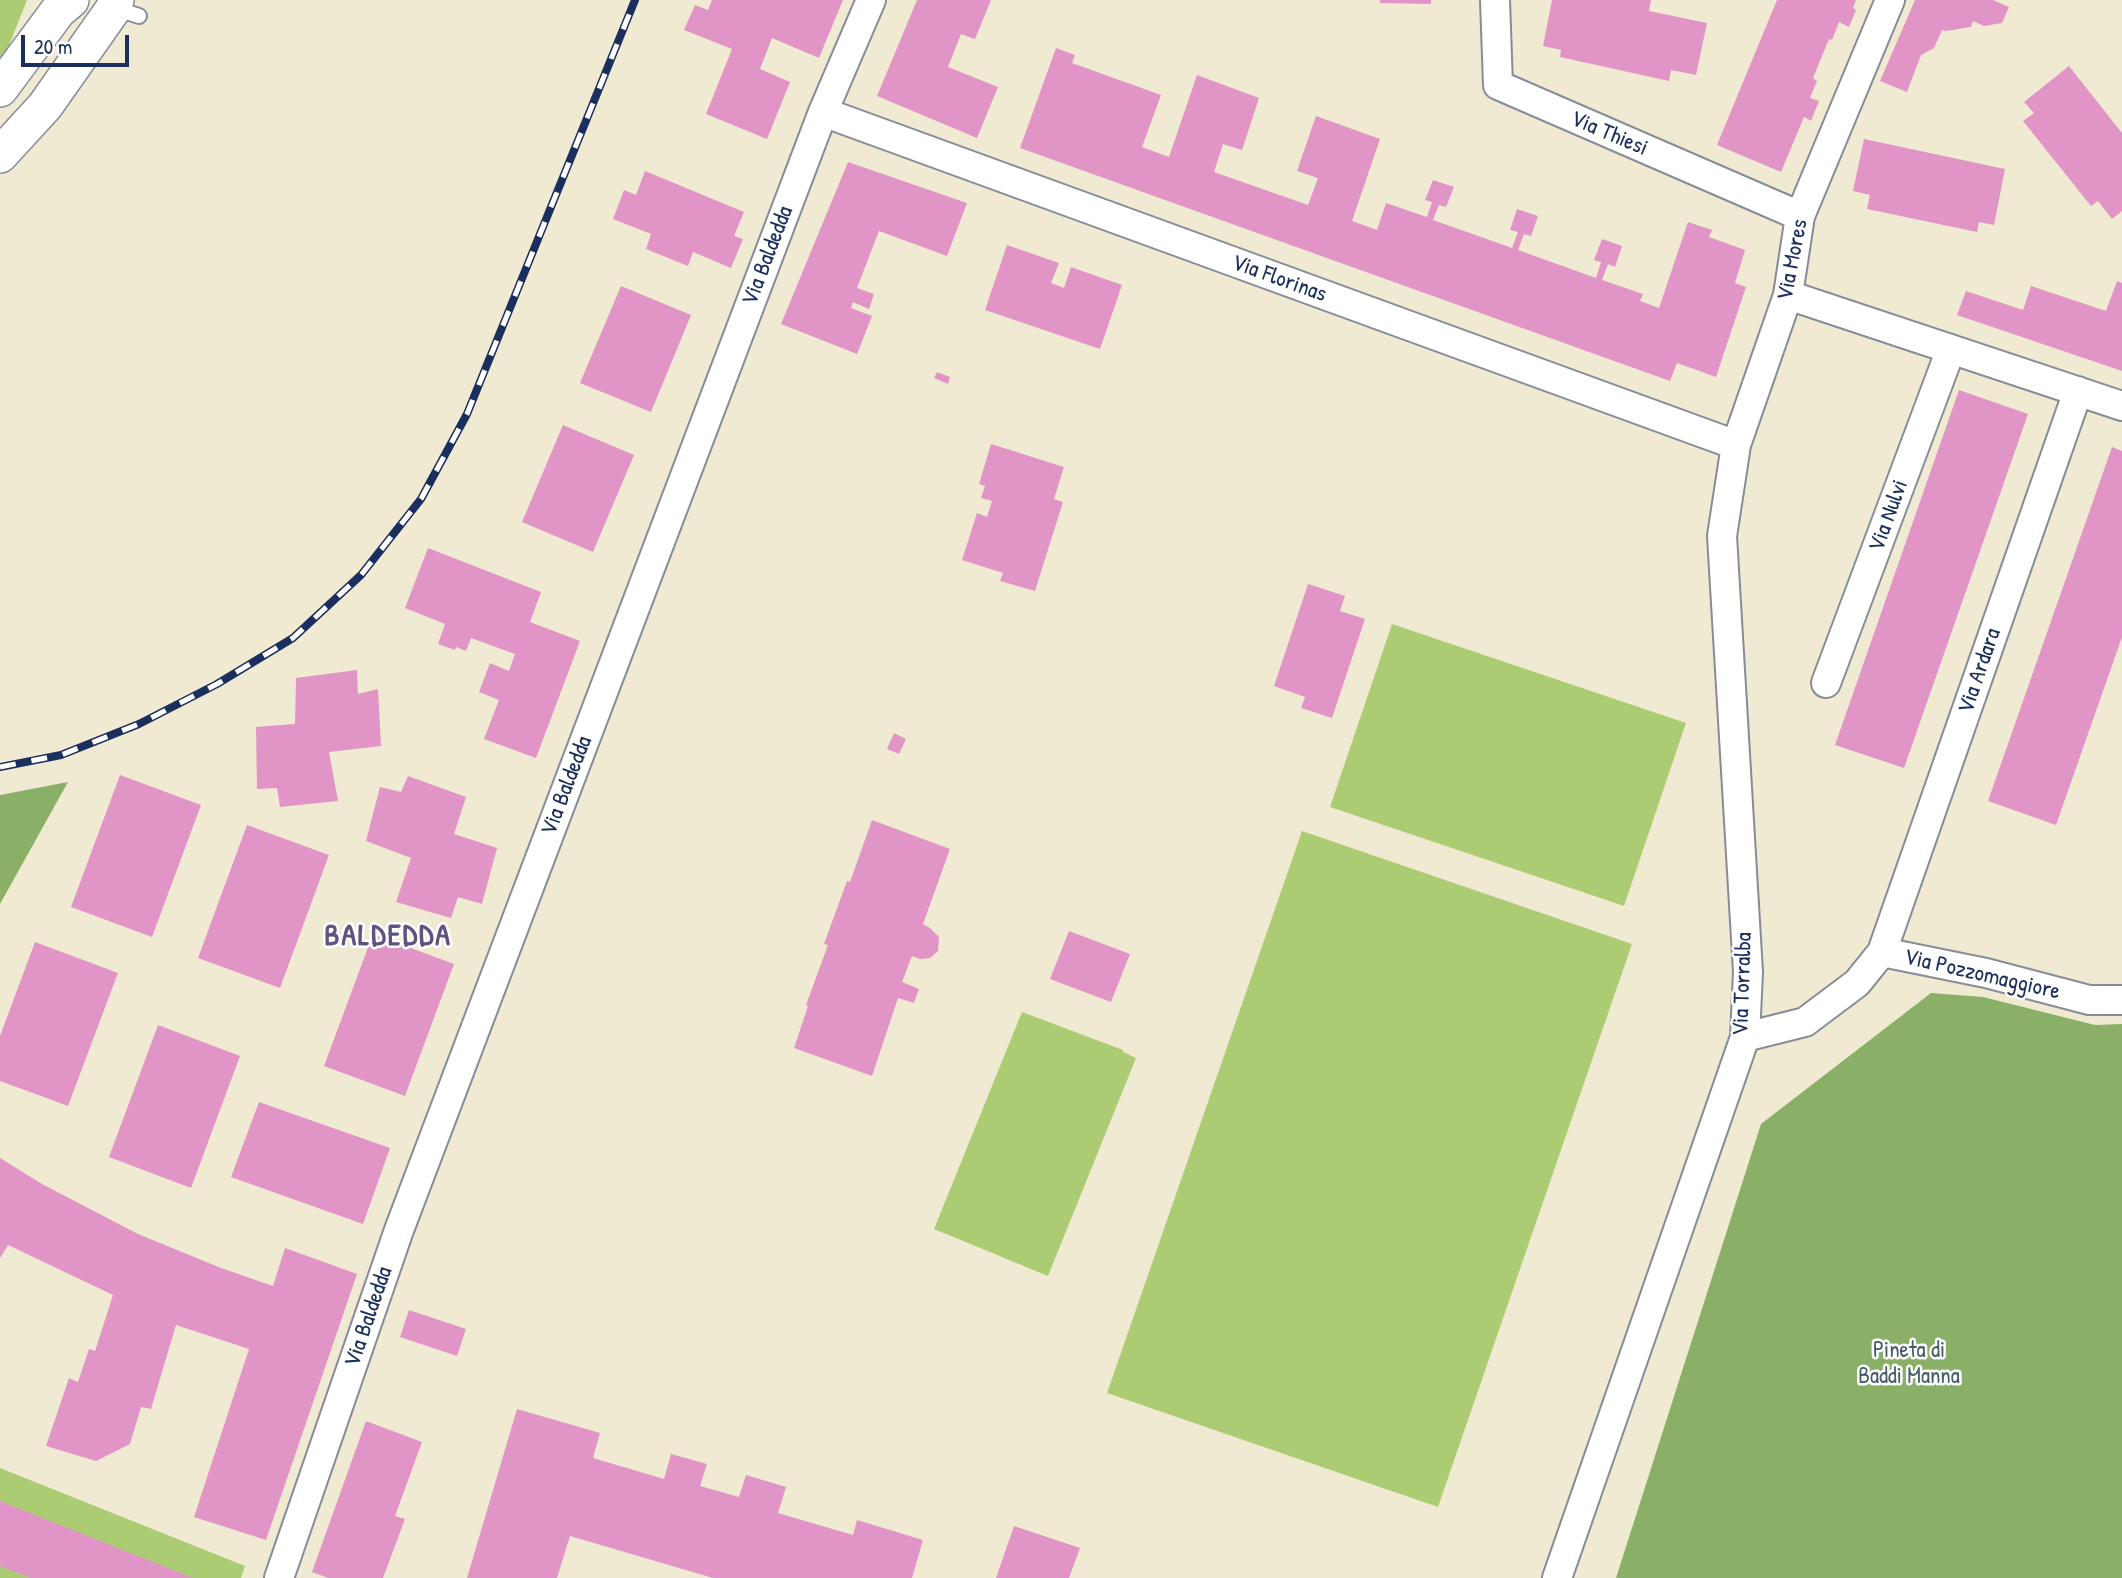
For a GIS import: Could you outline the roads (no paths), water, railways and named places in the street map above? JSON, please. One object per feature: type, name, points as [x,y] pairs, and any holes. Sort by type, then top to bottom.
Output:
[{"type":"street","points":[[0,89],[58,11],[71,0]]},
{"type":"street","name":"Via Baldedda","points":[[279,1578],[399,1230],[823,112],[871,0]]},
{"type":"street","name":"Via Thiesi","points":[[1495,0],[1497,85],[1800,216]]},
{"type":"street","name":"Via Mores","points":[[1736,446],[1788,295],[1800,216],[1890,0]]},
{"type":"street","points":[[0,155],[45,106],[123,8]]},
{"type":"street","name":"Via Florinas","points":[[823,112],[1736,446]]},
{"type":"street","points":[[1788,295],[2122,406]]},
{"type":"street","name":"Via Nulvi","points":[[1826,683],[1951,349]]},
{"type":"street","name":"Via Ardara","points":[[1882,952],[2078,391]]},
{"type":"street","name":"Via Torralba","points":[[1557,1578],[1745,1037],[1748,972],[1721,536],[1736,446]]},
{"type":"street","name":"Via Pozzomaggiore","points":[[1745,1037],[1805,1022],[1857,983],[1882,952],[1986,973],[2089,1000],[2122,1000]]},
{"type":"railway","points":[[0,767],[61,755],[139,724],[217,684],[293,638],[361,575],[421,499],[467,414],[635,0]]},
{"type":"district","name":"BALDEDDA","points":[[388,937]]},
{"type":"park label","name":"Pineta di Baddi Manna","points":[[1909,1364]]}]
